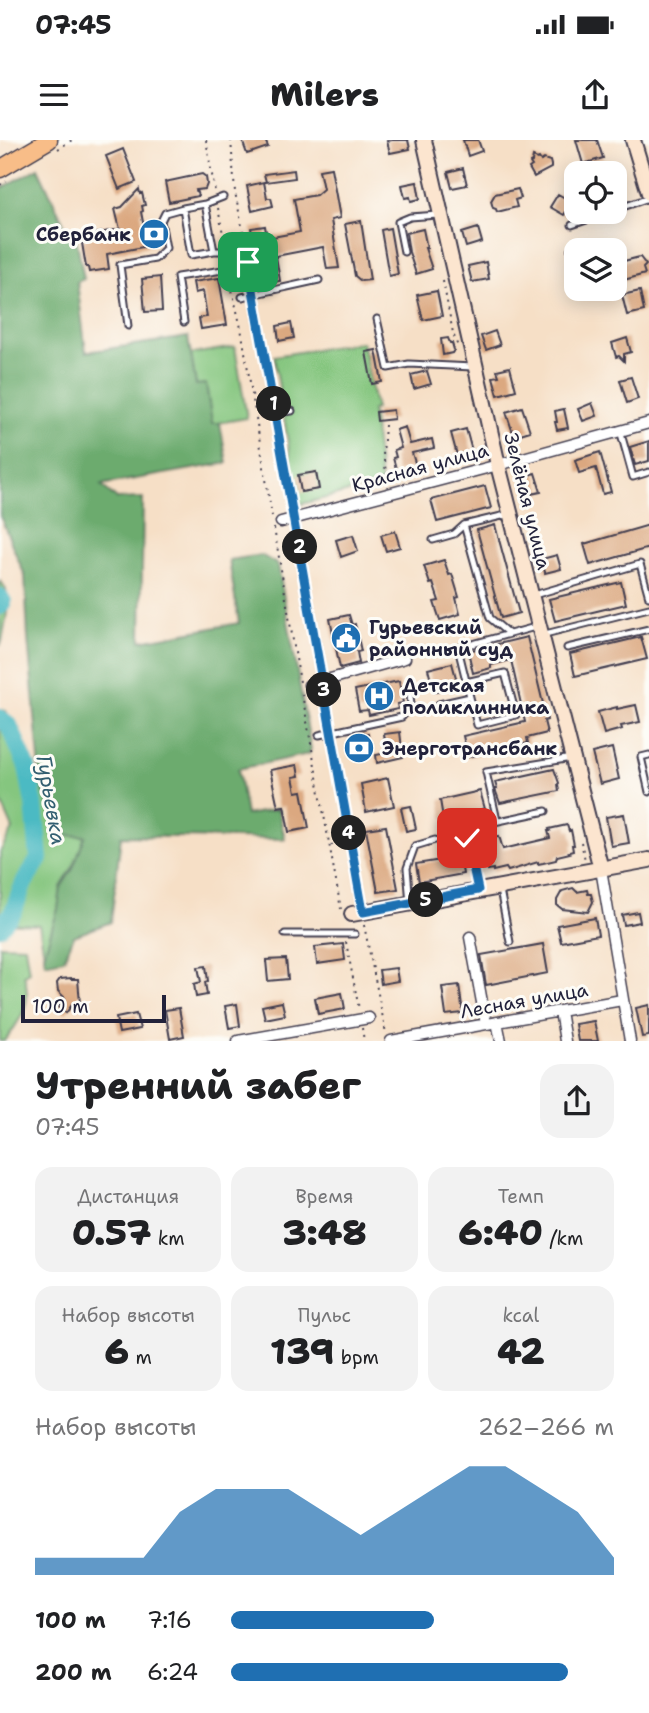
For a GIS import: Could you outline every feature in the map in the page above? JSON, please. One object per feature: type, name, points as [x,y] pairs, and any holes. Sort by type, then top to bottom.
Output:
[{"type":"main road","points":[[0,169],[49,140]]},
{"type":"street","name":"Зелёная улица","points":[[424,140],[498,465],[601,869]]},
{"type":"street","points":[[633,140],[649,195]]},
{"type":"street","name":"Красная улица","points":[[281,522],[649,423]]},
{"type":"street","points":[[305,684],[405,658]]},
{"type":"street","points":[[352,912],[649,860]]},
{"type":"street","points":[[601,869],[630,1041]]},
{"type":"street","points":[[470,937],[492,1023],[501,1041]]},
{"type":"street","name":"Лесная улица","points":[[389,1041],[441,1037],[492,1023],[622,1000]]},
{"type":"street","points":[[560,1011],[565,1041]]},
{"type":"street","points":[[238,1041],[365,1019]]},
{"type":"lane","points":[[627,205],[649,195]]},
{"type":"lane","points":[[128,326],[120,265],[155,259],[166,248],[161,221],[165,213],[220,199]]},
{"type":"lane","points":[[205,204],[214,251]]},
{"type":"lane","points":[[183,208],[191,255],[214,251],[230,252]]},
{"type":"lane","points":[[404,252],[398,222],[410,217],[441,215]]},
{"type":"lane","points":[[184,322],[177,277],[236,268]]},
{"type":"lane","points":[[242,297],[319,280]]},
{"type":"lane","points":[[377,319],[388,368],[409,364],[476,368]]},
{"type":"lane","points":[[262,414],[292,411]]},
{"type":"lane","points":[[620,430],[633,477],[649,472]]},
{"type":"lane","points":[[433,540],[454,534],[464,525],[510,514]]},
{"type":"lane","points":[[464,525],[490,618],[509,634]]},
{"type":"lane","points":[[532,596],[649,561]]},
{"type":"lane","points":[[640,564],[649,597]]},
{"type":"lane","points":[[466,682],[505,673],[516,715],[477,724],[466,682],[458,648],[509,634],[649,608]]},
{"type":"lane","points":[[567,648],[649,629]]},
{"type":"lane","points":[[319,735],[402,717],[411,706],[408,683]]},
{"type":"lane","points":[[439,704],[470,697]]},
{"type":"lane","points":[[649,755],[641,757],[649,792]]},
{"type":"lane","points":[[497,820],[486,772],[572,758]]},
{"type":"lane","points":[[478,890],[467,838],[471,827],[545,811]]},
{"type":"lane","points":[[410,903],[407,868],[415,846],[435,840]]},
{"type":"lane","points":[[500,887],[510,942]]},
{"type":"lane","points":[[285,934],[355,934]]},
{"type":"path","points":[[206,140],[230,252]]},
{"type":"path","points":[[231,140],[235,192],[295,519],[350,842],[352,912]]},
{"type":"path","points":[[227,269],[241,328],[305,684]]},
{"type":"path","points":[[385,425],[383,456],[390,494]]},
{"type":"path","points":[[303,696],[330,846],[352,912],[364,922],[389,1041]]},
{"type":"path","points":[[330,846],[350,842]]},
{"type":"path","points":[[345,935],[365,1019],[364,1041]]},
{"type":"green space","points":[[38,168],[71,239],[76,237],[84,279],[77,282],[86,352],[188,337],[196,385],[206,384],[212,423],[220,423],[227,463],[101,485],[117,499],[143,498],[141,641],[239,623],[229,560],[261,555],[278,565],[311,749],[309,754],[238,769],[246,815],[278,809],[285,839],[121,836],[111,922],[74,936],[64,959],[45,963],[44,955],[58,909],[61,887],[73,868],[85,836],[58,835],[41,782],[25,576],[0,516],[0,189]]},
{"type":"green space","points":[[362,342],[376,409],[372,410],[381,484],[298,505],[274,356]]},
{"type":"green space","points":[[235,347],[247,418],[212,424],[206,384],[196,385],[191,354]]},
{"type":"green space","points":[[0,581],[8,601],[0,646]]},
{"type":"green space","points":[[0,710],[6,711],[41,781],[85,835],[74,865],[61,888],[59,906],[44,954],[39,925],[0,923],[0,852],[13,829],[0,799]]},
{"type":"green space","points":[[0,945],[25,946],[29,972],[24,975],[27,994],[24,1010],[5,1041],[0,1041]]},
{"type":"building","points":[[242,140],[265,140],[268,147],[247,154]]},
{"type":"building","points":[[408,140],[410,149],[390,153],[387,141]]},
{"type":"building","points":[[463,140],[478,140],[482,151],[468,156]]},
{"type":"building","points":[[576,140],[597,140],[603,158],[582,161]]},
{"type":"building","points":[[123,149],[136,182],[119,189],[106,156]]},
{"type":"building","points":[[533,157],[550,161],[551,168],[534,177],[529,168],[532,166],[530,163]]},
{"type":"building","points":[[331,168],[340,218],[331,220],[339,268],[327,269],[323,247],[276,256],[280,281],[261,284],[251,228],[265,226],[267,238],[300,232],[294,199],[316,195],[323,189],[319,170]]},
{"type":"building","points":[[463,168],[467,185],[452,188],[448,172]]},
{"type":"building","points":[[294,170],[295,178],[266,182],[264,174]]},
{"type":"building","points":[[202,174],[206,177],[207,184],[205,189],[196,190],[198,196],[169,202],[165,182]]},
{"type":"building","points":[[264,182],[267,198],[271,198],[273,206],[252,211],[247,186]]},
{"type":"building","points":[[417,182],[420,199],[411,201],[410,197],[405,198],[402,185]]},
{"type":"building","points":[[139,189],[145,205],[142,206],[141,212],[144,227],[150,226],[153,245],[107,254],[109,269],[89,272],[82,243],[89,235],[120,229],[115,209],[122,207]]},
{"type":"building","points":[[518,189],[521,198],[515,200],[517,207],[497,212],[493,208],[491,201],[495,194]]},
{"type":"building","points":[[558,194],[564,197],[564,215],[550,207]]},
{"type":"building","points":[[361,221],[370,280],[361,281],[355,276],[345,224]]},
{"type":"building","points":[[390,228],[398,274],[389,276],[381,230]]},
{"type":"building","points":[[478,228],[482,242],[466,247],[462,233]]},
{"type":"building","points":[[423,229],[425,248],[432,269],[416,274],[406,233]]},
{"type":"building","points":[[640,257],[646,265],[643,268],[645,274],[627,279],[627,260]]},
{"type":"building","points":[[486,262],[489,279],[472,282],[468,266]]},
{"type":"building","points":[[160,277],[162,311],[145,312],[142,279]]},
{"type":"building","points":[[219,278],[227,325],[201,329],[199,318],[207,317],[203,291],[195,293],[193,282]]},
{"type":"building","points":[[437,291],[442,316],[423,320],[417,295]]},
{"type":"building","points":[[640,291],[644,311],[627,315],[624,301],[627,301],[627,294]]},
{"type":"building","points":[[291,323],[294,338],[279,341],[277,326]]},
{"type":"building","points":[[495,331],[500,345],[486,350],[481,336]]},
{"type":"building","points":[[448,338],[454,350],[443,355],[441,339]]},
{"type":"building","points":[[627,338],[631,352],[624,354],[624,361],[619,356],[616,357],[612,343]]},
{"type":"building","points":[[376,350],[382,382],[372,384],[366,352]]},
{"type":"building","points":[[510,367],[516,390],[498,395],[493,377],[499,376],[497,370]]},
{"type":"building","points":[[427,371],[431,384],[414,389],[411,375]]},
{"type":"building","points":[[631,377],[638,399],[627,403],[620,380]]},
{"type":"building","points":[[592,403],[597,416],[583,421],[578,409]]},
{"type":"building","points":[[522,407],[530,431],[514,436],[506,412]]},
{"type":"building","points":[[564,409],[568,428],[557,430],[555,411]]},
{"type":"building","points":[[393,410],[394,419],[377,421],[376,412]]},
{"type":"building","points":[[405,427],[410,444],[432,439],[434,448],[412,453],[416,466],[397,472],[394,450],[401,448],[396,430]]},
{"type":"building","points":[[466,429],[472,451],[457,455],[451,433]]},
{"type":"building","points":[[649,441],[649,461],[635,465],[630,447]]},
{"type":"building","points":[[600,452],[611,492],[603,494],[596,468],[579,473],[575,460]]},
{"type":"building","points":[[316,472],[319,489],[301,492],[298,475]]},
{"type":"building","points":[[535,473],[541,492],[531,494],[525,476]]},
{"type":"building","points":[[485,486],[491,508],[437,522],[431,500]]},
{"type":"building","points":[[495,525],[519,613],[501,618],[477,530]]},
{"type":"building","points":[[649,525],[649,548],[590,565],[584,544]]},
{"type":"building","points":[[395,531],[400,547],[386,551],[381,535]]},
{"type":"building","points":[[353,535],[358,551],[341,557],[336,540]]},
{"type":"building","points":[[557,555],[561,569],[545,573],[542,559]]},
{"type":"building","points":[[444,560],[449,575],[452,574],[459,597],[456,598],[460,614],[440,620],[434,602],[439,601],[424,566]]},
{"type":"building","points":[[621,582],[626,604],[555,621],[549,599]]},
{"type":"building","name":"Гурьевский районный суд","points":[[349,615],[352,625],[355,624],[361,651],[357,652],[359,663],[340,668],[330,619]]},
{"type":"building","points":[[527,637],[547,720],[544,721],[547,733],[527,738],[528,743],[468,757],[463,736],[525,722],[511,660],[473,673],[468,651]]},
{"type":"building","points":[[641,637],[647,659],[575,676],[570,654]]},
{"type":"building","points":[[452,663],[458,685],[434,692],[428,669]]},
{"type":"building","name":"Детская поликлинника","points":[[399,681],[403,703],[397,704],[398,709],[369,715],[368,710],[359,711],[355,690]]},
{"type":"building","points":[[636,705],[640,722],[621,726],[622,729],[604,734],[598,712]]},
{"type":"building","name":"Энерготрансбанк","points":[[364,732],[364,735],[368,734],[371,755],[356,758],[355,752],[350,752],[348,744],[354,743],[352,737],[356,736],[355,733]]},
{"type":"building","points":[[400,732],[403,757],[377,763],[376,755],[387,753],[384,734]]},
{"type":"building","points":[[612,748],[619,779],[600,784],[592,753]]},
{"type":"building","points":[[297,765],[299,776],[293,777],[296,792],[302,791],[309,828],[289,832],[284,806],[278,807],[270,770]]},
{"type":"building","points":[[554,769],[559,791],[500,803],[495,782]]},
{"type":"building","points":[[388,778],[394,806],[366,812],[361,784]]},
{"type":"building","points":[[480,791],[485,809],[443,818],[440,800]]},
{"type":"building","points":[[411,806],[416,829],[406,831],[401,808]]},
{"type":"building","points":[[624,814],[629,843],[611,846],[606,817]]},
{"type":"building","points":[[567,825],[569,831],[571,830],[574,845],[570,853],[557,856],[556,860],[508,871],[506,868],[488,870],[481,840],[499,836],[503,849],[550,838],[549,829]]},
{"type":"building","points":[[386,826],[398,889],[378,892],[366,829]]},
{"type":"building","points":[[460,857],[463,874],[419,882],[416,864]]},
{"type":"building","points":[[573,888],[577,892],[587,890],[588,894],[591,894],[593,902],[588,912],[562,909],[557,905],[562,891]]},
{"type":"building","points":[[638,912],[640,922],[624,925],[622,915]]},
{"type":"building","points":[[595,918],[598,935],[561,942],[557,925]]},
{"type":"building","points":[[343,944],[345,960],[317,964],[315,947]]},
{"type":"building","points":[[543,944],[548,973],[486,985],[481,955]]},
{"type":"building","points":[[286,959],[288,979],[268,981],[266,960]]},
{"type":"building","points":[[206,966],[207,995],[196,997],[194,984],[201,982],[198,967]]},
{"type":"building","points":[[396,968],[398,981],[381,984],[379,970]]},
{"type":"building","points":[[60,979],[78,979],[80,1004],[72,1005],[66,1013],[58,1007],[65,998],[58,991],[57,983]]},
{"type":"building","points":[[459,985],[463,1013],[446,1015],[442,987]]},
{"type":"building","points":[[342,993],[345,1009],[318,1014],[315,998]]},
{"type":"building","points":[[282,1002],[285,1015],[265,1019],[262,1006]]},
{"type":"building","points":[[237,1004],[240,1026],[229,1028],[225,1006]]},
{"type":"building","points":[[649,1005],[649,1036],[642,1037],[636,1008]]},
{"type":"building","points":[[179,1008],[184,1036],[170,1039],[165,1010]]},
{"type":"building","points":[[136,1014],[140,1029],[119,1033],[116,1018]]},
{"type":"building","points":[[594,1021],[598,1041],[578,1041],[575,1024]]},
{"type":"waterway","name":"Гурьевка","points":[[0,597],[3,602],[0,606]]},
{"type":"waterway","name":"Гурьевка","points":[[0,718],[9,725],[27,767],[34,804],[39,859],[24,883],[13,912],[0,927]]},
{"type":"place","name":"Сбербанк","points":[[154,234]]},
{"type":"place","name":"Гурьевский районный суд","points":[[346,638]]},
{"type":"place","name":"Детская поликлинника","points":[[379,696]]},
{"type":"place","name":"Энерготрансбанк","points":[[359,748]]},
{"type":"route","points":[[248,262],[363,912],[478,890],[467,838]]}]
